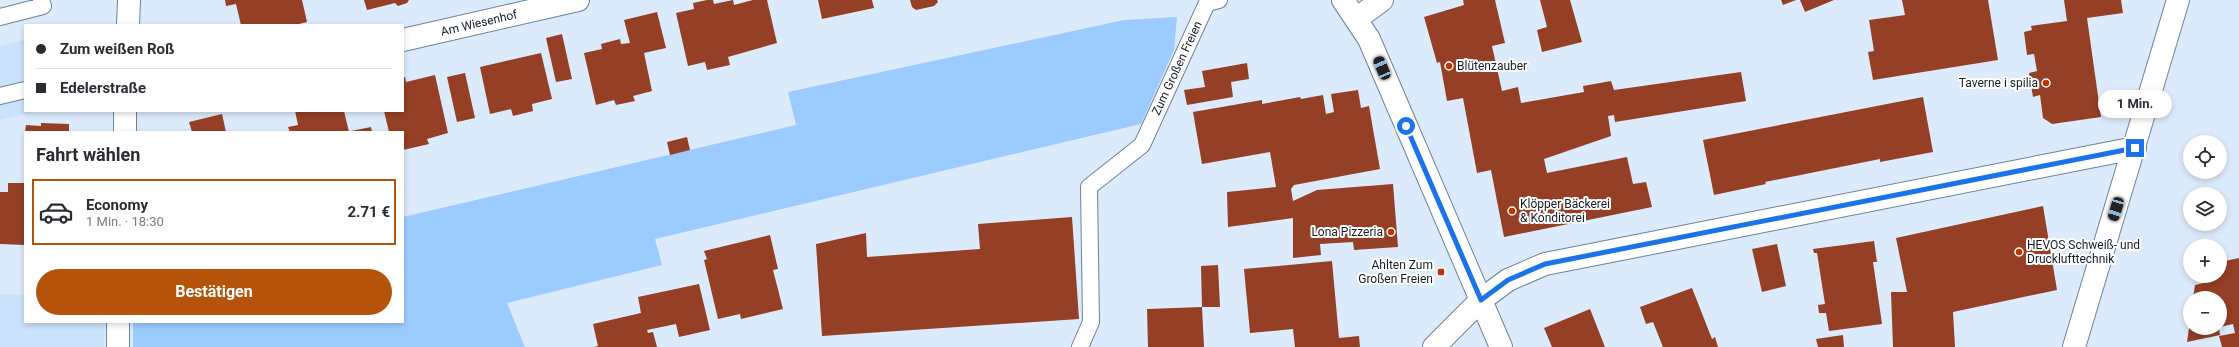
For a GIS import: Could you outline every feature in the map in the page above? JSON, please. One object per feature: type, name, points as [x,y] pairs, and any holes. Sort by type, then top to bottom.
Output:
[{"type":"street","points":[[128,24],[129,0]]},
{"type":"street","name":"Am Wiesenhof","points":[[404,40],[578,0]]},
{"type":"street","points":[[1343,0],[1369,38],[1501,347]]},
{"type":"street","points":[[1356,19],[1382,0]]},
{"type":"street","points":[[2074,347],[2135,148],[2178,0]]},
{"type":"street","points":[[125,112],[125,131]]},
{"type":"street","points":[[1434,347],[1481,300],[1508,280],[1545,264],[2135,148]]},
{"type":"street","points":[[118,323],[118,347]]},
{"type":"lane","points":[[0,16],[43,6],[41,0]]},
{"type":"lane","name":"Zum Großen Freien","points":[[1080,347],[1091,322],[1089,187],[1142,145],[1207,3],[1219,0]]},
{"type":"lane","points":[[0,96],[24,90]]},
{"type":"shaded area","points":[[1177,17],[1174,50],[1141,124],[655,239],[662,265],[507,303],[525,347],[133,347],[133,323],[404,323],[404,217],[796,125],[788,92],[1124,20]]},
{"type":"shaded area","points":[[24,40],[24,112],[33,112],[0,120],[0,46]]},
{"type":"shaded area","points":[[0,294],[24,295],[24,323],[105,323],[104,347],[0,347]]},
{"type":"building","points":[[225,0],[302,0],[307,22],[299,24],[241,24],[236,4],[226,6]]},
{"type":"building","points":[[364,0],[409,0],[407,3],[398,6],[395,3],[367,10]]},
{"type":"building","points":[[713,0],[714,4],[733,0],[734,5],[753,0],[767,0],[777,43],[728,57],[730,65],[707,70],[705,62],[688,66],[676,13],[694,9],[693,3]]},
{"type":"building","points":[[818,0],[872,0],[874,8],[822,19]]},
{"type":"building","points":[[910,0],[937,0],[938,2],[934,6],[916,10],[912,7]]},
{"type":"building","points":[[1463,0],[1495,0],[1505,43],[1492,46],[1502,91],[1518,87],[1521,103],[1584,92],[1583,86],[1611,81],[1614,90],[1741,72],[1746,101],[1615,122],[1614,115],[1608,116],[1611,136],[1544,159],[1547,173],[1627,157],[1633,184],[1646,182],[1652,207],[1504,237],[1491,170],[1477,173],[1463,98],[1447,101],[1440,62],[1437,63],[1424,17],[1464,5]]},
{"type":"building","points":[[1540,0],[1570,0],[1582,42],[1542,52],[1537,30],[1547,27]]},
{"type":"building","points":[[1781,0],[1796,0],[1783,5]]},
{"type":"building","points":[[1800,0],[1834,0],[1805,12]]},
{"type":"building","points":[[1902,0],[1988,0],[1998,60],[1873,80],[1868,52],[1874,51],[1869,20],[1905,15]]},
{"type":"building","points":[[2064,0],[2121,0],[2123,13],[2087,18],[2101,117],[2052,124],[2043,118],[2040,95],[2033,97],[2029,73],[2037,71],[2034,54],[2027,55],[2024,32],[2032,30],[2031,26],[2067,21]]},
{"type":"building","points":[[657,12],[666,48],[644,53],[652,91],[633,96],[635,101],[616,105],[614,100],[596,105],[584,53],[602,49],[601,44],[620,39],[621,44],[630,43],[624,20]]},
{"type":"building","points":[[562,34],[572,79],[556,82],[546,38]]},
{"type":"building","points":[[541,53],[552,99],[532,104],[533,111],[513,116],[511,109],[490,114],[480,67]]},
{"type":"building","points":[[1247,63],[1249,79],[1231,82],[1233,97],[1187,105],[1184,90],[1205,87],[1202,71]]},
{"type":"building","points":[[465,73],[475,118],[457,122],[447,77]]},
{"type":"building","points":[[435,75],[448,133],[427,139],[429,144],[404,150],[404,131],[389,131],[384,112],[404,112],[404,77],[406,82]]},
{"type":"building","points":[[1358,90],[1361,108],[1369,106],[1380,169],[1294,185],[1291,189],[1293,201],[1317,190],[1393,184],[1398,247],[1354,250],[1353,242],[1320,244],[1321,255],[1293,258],[1293,218],[1228,227],[1227,192],[1276,187],[1270,152],[1202,164],[1193,112],[1262,100],[1262,104],[1300,97],[1301,99],[1323,95],[1326,114],[1334,112],[1331,94]]},
{"type":"building","points":[[1923,97],[1933,152],[1880,162],[1880,159],[1765,182],[1766,184],[1714,195],[1703,140]]},
{"type":"building","points":[[295,112],[344,112],[349,131],[290,131],[288,127],[298,125]]},
{"type":"building","points":[[222,114],[226,131],[192,131],[189,122]]},
{"type":"building","points":[[41,123],[69,124],[69,131],[25,131],[26,125],[41,126]]},
{"type":"building","points":[[371,127],[372,131],[351,131]]},
{"type":"building","points":[[687,137],[690,150],[670,155],[667,142]]},
{"type":"building","points":[[8,183],[24,183],[24,245],[0,244],[0,192],[8,192]]},
{"type":"building","points":[[2043,206],[2057,290],[1953,312],[1955,347],[1893,347],[1891,292],[1907,292],[1896,238]]},
{"type":"building","points":[[1072,217],[1079,319],[822,336],[816,244],[866,233],[867,257],[980,249],[978,224]]},
{"type":"building","points":[[770,235],[778,269],[773,270],[783,309],[741,319],[740,314],[718,319],[704,260],[707,259],[704,251]]},
{"type":"building","points":[[1874,241],[1877,262],[1873,262],[1882,324],[1829,331],[1826,313],[1819,313],[1818,305],[1825,304],[1817,253],[1814,253],[1813,249]]},
{"type":"building","points":[[1777,244],[1786,286],[1762,292],[1752,249]]},
{"type":"building","points":[[2239,258],[2239,347],[2222,347],[2219,336],[2235,333],[2233,324],[2227,325],[2227,291],[2194,291],[2195,285],[2204,283],[2227,283],[2227,261]]},
{"type":"building","points":[[1332,261],[1339,338],[1359,336],[1360,347],[1295,347],[1293,329],[1250,333],[1244,269]]},
{"type":"building","points":[[1218,265],[1220,307],[1202,307],[1201,266]]},
{"type":"building","points":[[699,284],[710,330],[679,337],[676,324],[647,330],[648,333],[653,332],[657,347],[594,347],[598,346],[593,324],[641,313],[638,297]]},
{"type":"building","points":[[1692,288],[1712,339],[1715,337],[1718,347],[1663,347],[1653,322],[1646,324],[1640,307]]},
{"type":"building","points":[[1202,307],[1204,347],[1148,347],[1147,309]]},
{"type":"building","points":[[1590,309],[1605,347],[1552,347],[1544,328]]},
{"type":"building","points":[[1843,335],[1844,347],[1818,347],[1816,339]]},
{"type":"building","points":[[2188,335],[2220,335],[2187,342]]},
{"type":"place","name":"Blütenzauber","points":[[1449,66]]},
{"type":"place","name":"Taverne i spilia","points":[[2046,83]]},
{"type":"place","name":"Klöpper Bäckerei & Konditorei","points":[[1512,211]]},
{"type":"place","name":"Lona Pizzeria","points":[[1391,232]]},
{"type":"place","name":"HEVOS Schweiß- und Drucklufttechnik","points":[[2019,252]]},
{"type":"place","name":"Ahlten Zum Großen Freien","points":[[1441,272]]},
{"type":"route","points":[[1406,126],[1481,300],[1508,280],[1545,264],[2110,151],[2135,148]]}]
